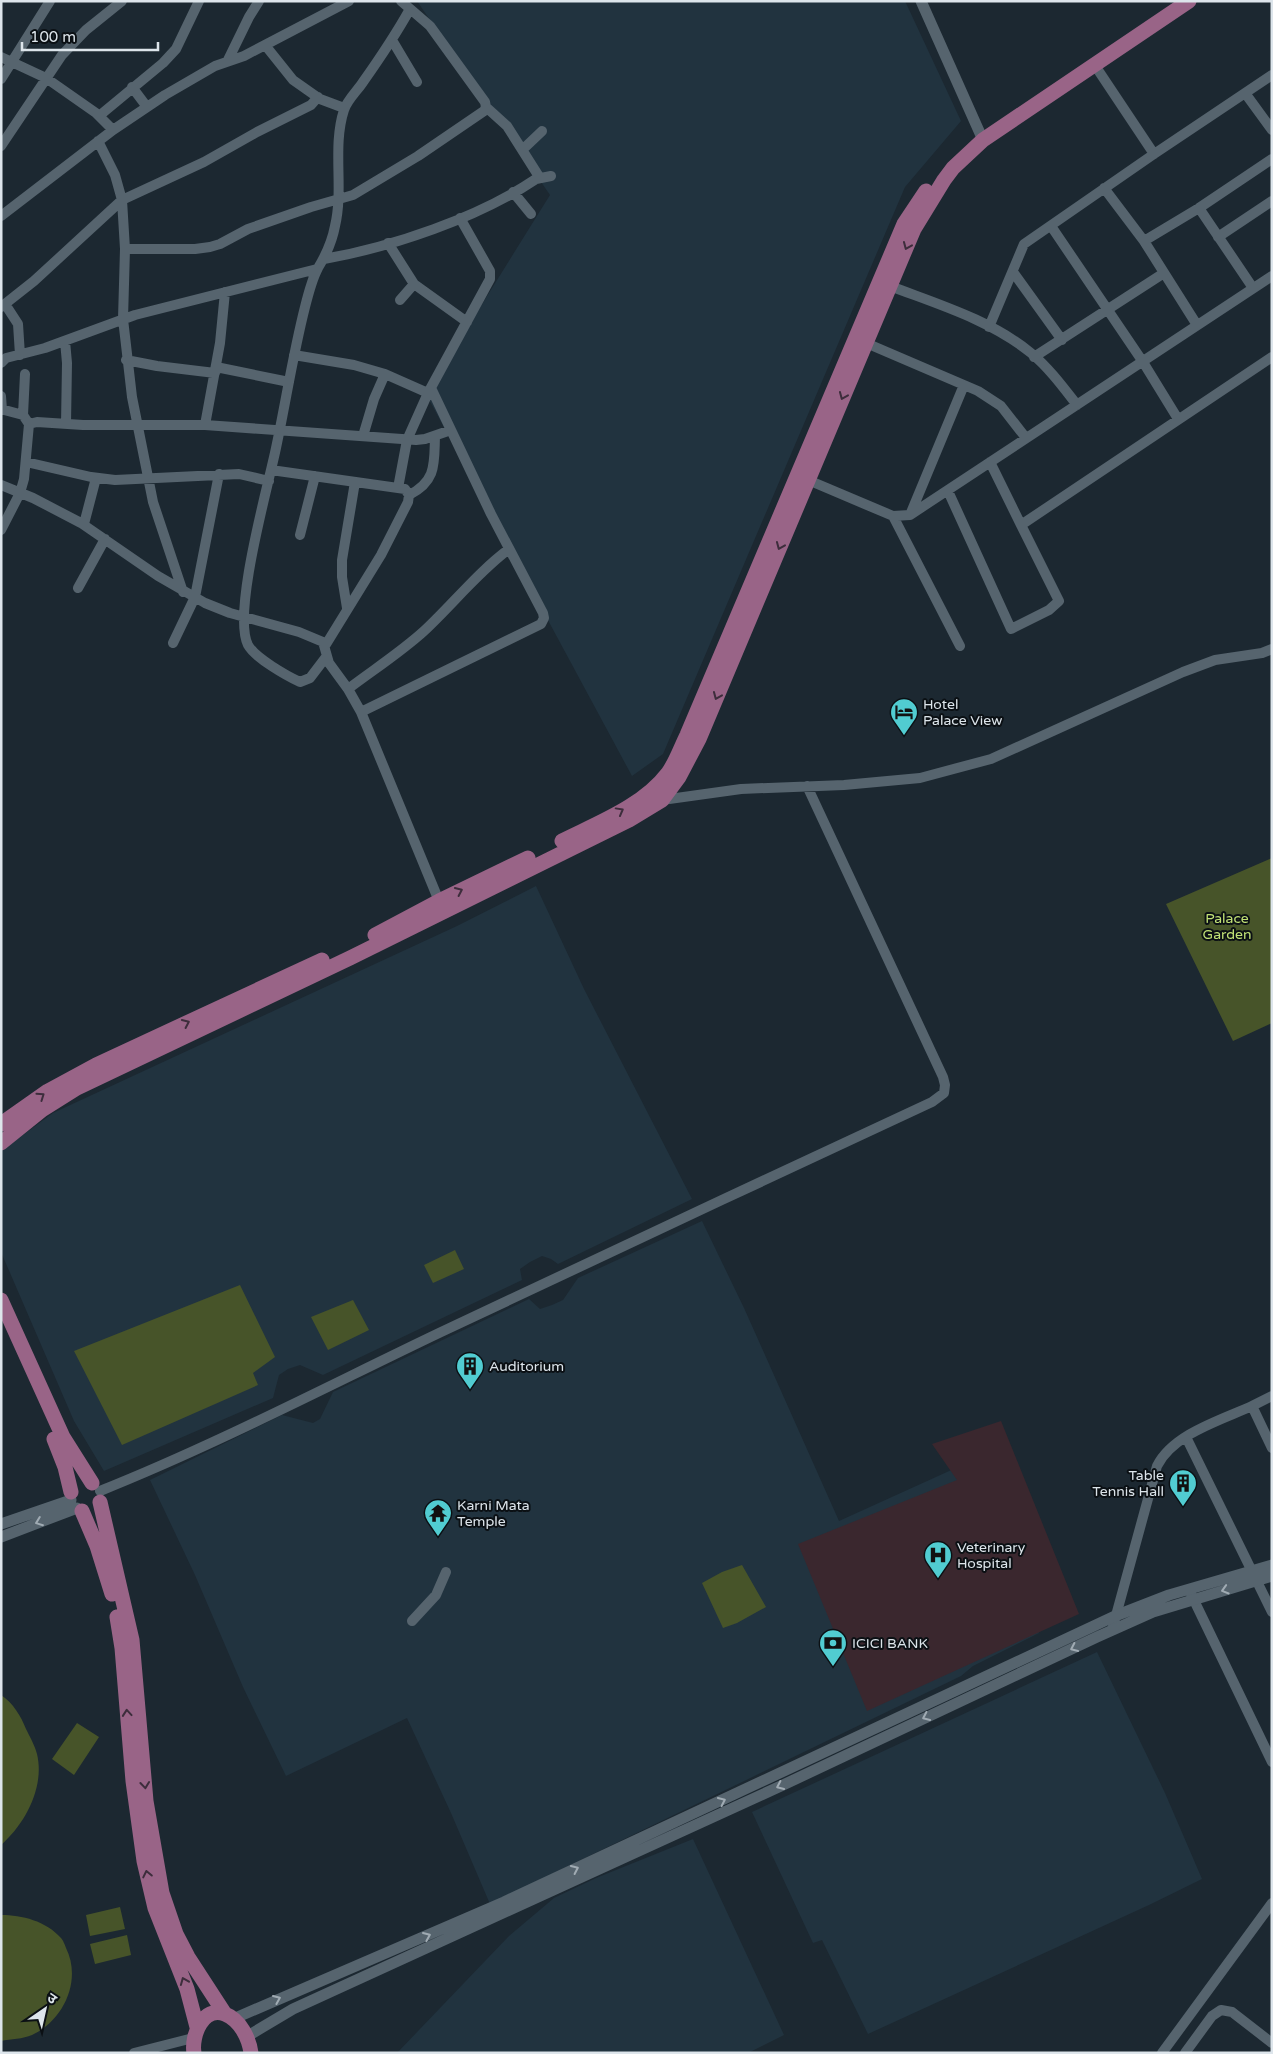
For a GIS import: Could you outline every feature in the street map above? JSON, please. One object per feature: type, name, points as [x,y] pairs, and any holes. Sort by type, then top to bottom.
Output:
[{"type":"main road","points":[[1,1143],[42,1110],[77,1088],[350,958],[629,820],[662,800],[679,777],[699,739],[914,229],[944,180],[981,136],[1020,102],[1172,1]]},
{"type":"main road","points":[[1,1124],[48,1091],[96,1065],[360,943],[439,901],[552,847],[623,810],[651,791],[669,772],[691,727],[904,224],[946,162],[981,136],[1190,1]]},
{"type":"main road","points":[[1,1300],[64,1438],[97,1492],[132,1640],[146,1801],[162,1893],[176,1934],[188,1957],[229,2017],[242,2028],[251,2053]]},
{"type":"main road","points":[[1,1325],[61,1455],[76,1503],[97,1546],[118,1620],[133,1781],[150,1892],[187,1989],[195,2039]]},
{"type":"main road","points":[[76,1503],[76,1485],[83,1482],[97,1492]]},
{"type":"main road","points":[[76,1503],[89,1511],[96,1508],[97,1492]]},
{"type":"main road","points":[[195,2039],[203,2020],[213,2014],[229,2017]]},
{"type":"street","points":[[1,79],[6,60],[50,1]]},
{"type":"street","points":[[1,146],[62,54],[86,30],[122,1]]},
{"type":"street","points":[[99,116],[163,63],[176,49],[199,1]]},
{"type":"street","points":[[228,60],[259,1]]},
{"type":"street","points":[[1,216],[113,130],[173,90],[228,60],[244,56],[349,1]]},
{"type":"street","points":[[401,1],[430,26],[485,102],[486,107],[507,126],[538,175],[536,179]]},
{"type":"street","points":[[921,1],[981,136]]},
{"type":"street","points":[[326,657],[310,678],[300,682],[262,659],[248,645],[244,617],[247,590],[258,523],[280,429],[305,306],[317,269],[324,259],[335,226],[338,200],[339,137],[344,108],[392,40],[410,9]]},
{"type":"street","points":[[392,40],[417,82]]},
{"type":"street","points":[[265,45],[293,80],[318,97],[344,108]]},
{"type":"street","points":[[6,60],[46,78],[99,116],[113,130]]},
{"type":"street","points":[[1094,64],[1154,154]]},
{"type":"street","points":[[989,327],[1024,244],[1272,75]]},
{"type":"street","points":[[132,87],[147,107]]},
{"type":"street","points":[[1245,93],[1272,130]]},
{"type":"street","points":[[20,355],[18,324],[3,305],[34,281],[122,200],[204,162],[311,105],[318,97]]},
{"type":"street","points":[[125,249],[195,249],[210,247],[220,244],[248,229],[311,207],[354,195],[418,156],[484,111],[486,107]]},
{"type":"street","points":[[522,150],[542,131]]},
{"type":"street","points":[[98,141],[115,175],[122,200],[125,249],[123,319],[126,360],[138,425],[153,502],[183,592]]},
{"type":"street","points":[[1144,241],[1199,208],[1272,159]]},
{"type":"street","points":[[324,259],[356,254],[443,226],[536,179],[551,176]]},
{"type":"street","points":[[1104,188],[1144,241],[1198,325]]},
{"type":"street","points":[[513,192],[531,214]]},
{"type":"street","points":[[1218,236],[1272,201]]},
{"type":"street","points":[[1199,208],[1253,288]]},
{"type":"street","points":[[398,488],[407,440],[430,390],[491,274],[460,218]]},
{"type":"street","points":[[1050,226],[1143,362],[1178,419]]},
{"type":"street","points":[[388,243],[414,284],[467,322]]},
{"type":"street","points":[[1,362],[6,358],[65,341],[123,319],[317,269]]},
{"type":"street","points":[[1013,272],[1062,340]]},
{"type":"street","points":[[1034,357],[1164,273]]},
{"type":"street","points":[[808,480],[893,516],[910,515],[1272,276]]},
{"type":"street","points":[[400,300],[414,284]]},
{"type":"street","points":[[890,286],[989,327],[1034,357],[1059,381],[1077,405]]},
{"type":"street","points":[[205,425],[226,292]]},
{"type":"street","points":[[65,341],[67,363],[66,424]]},
{"type":"street","points":[[866,343],[978,391],[1001,406],[1026,438]]},
{"type":"street","points":[[294,355],[354,365],[430,390],[544,618],[542,624],[361,712]]},
{"type":"street","points":[[1021,525],[1272,358]]},
{"type":"street","points":[[126,360],[157,366],[215,370],[289,382]]},
{"type":"street","points":[[1,530],[20,493],[24,479],[26,462],[25,374]]},
{"type":"street","points":[[363,436],[374,399],[385,374]]},
{"type":"street","points":[[910,515],[964,386]]},
{"type":"street","points":[[1,396],[2,410],[37,422],[205,425],[280,429],[407,440],[424,439],[451,430]]},
{"type":"street","points":[[409,495],[424,485],[432,473],[435,436]]},
{"type":"street","points":[[26,462],[96,478],[115,480],[220,474],[315,476],[404,489],[409,495],[408,502],[381,555],[325,646],[326,657],[361,712],[439,901]]},
{"type":"street","points":[[948,490],[1011,629],[1048,610],[1058,601],[990,462]]},
{"type":"street","points":[[173,643],[195,597],[220,474]]},
{"type":"street","points":[[300,536],[315,476]]},
{"type":"street","points":[[84,524],[96,478]]},
{"type":"street","points":[[347,608],[343,587],[342,560],[355,482]]},
{"type":"street","points":[[1,485],[84,524],[136,562],[183,592],[244,617],[319,639],[325,646]]},
{"type":"street","points":[[893,516],[960,646]]},
{"type":"street","points":[[78,588],[105,539]]},
{"type":"street","points":[[348,689],[423,632],[463,593],[490,563],[510,549]]},
{"type":"street","points":[[662,800],[741,789],[920,778],[991,759],[1215,660],[1262,653],[1272,649]]},
{"type":"street","points":[[97,1492],[133,1478],[305,1398],[447,1329],[932,1102],[944,1093],[943,1077],[807,786]]},
{"type":"street","points":[[1112,1630],[1162,1457],[1186,1437],[1272,1396]]},
{"type":"street","points":[[1252,1406],[1272,1448]]},
{"type":"street","points":[[1186,1437],[1272,1612]]},
{"type":"street","points":[[1,1524],[76,1503]]},
{"type":"street","points":[[1,1537],[76,1503]]},
{"type":"street","points":[[229,2017],[504,1902],[1115,1616],[1253,1576],[1272,1565]]},
{"type":"street","points":[[412,1620],[436,1595],[446,1572]]},
{"type":"street","points":[[1253,1576],[1272,1576]]},
{"type":"street","points":[[246,2037],[292,2009],[775,1788],[1191,1594]]},
{"type":"street","points":[[1191,1594],[1272,1762]]},
{"type":"street","points":[[1162,2053],[1272,1903]]},
{"type":"street","points":[[1185,2053],[1212,2016],[1221,2010],[1232,2012],[1272,2042]]},
{"type":"street","points":[[134,2053],[195,2039]]},
{"type":"shaded area","points":[[417,1],[905,1],[961,121],[905,187],[663,754],[632,776],[426,394],[550,195]]},
{"type":"shaded area","points":[[536,886],[584,989],[692,1199],[558,1264],[542,1256],[520,1269],[522,1280],[323,1375],[300,1365],[288,1369],[279,1375],[273,1398],[104,1471],[74,1421],[1,1252],[1,1151],[53,1113],[457,926]]},
{"type":"shaded area","points":[[702,1221],[744,1308],[839,1521],[958,1467],[1039,1633],[973,1666],[961,1676],[490,1904],[407,1718],[286,1776],[243,1687],[195,1575],[150,1480],[282,1415],[313,1423],[320,1419],[333,1392],[529,1299],[540,1309],[563,1300],[578,1278]]},
{"type":"shaded area","name":"Veterinary Hospital","points":[[1001,1421],[1079,1614],[867,1711],[798,1544],[957,1480],[932,1444]]},
{"type":"shaded area","points":[[1097,1652],[1165,1793],[1202,1879],[868,2034],[822,1940],[813,1943],[752,1812]]},
{"type":"shaded area","points":[[693,1839],[784,2035],[748,2053],[397,2053],[509,1936],[554,1898],[596,1878]]},
{"type":"green space","name":"Palace Garden","points":[[1272,858],[1272,1023],[1233,1041],[1166,904]]},
{"type":"green space","points":[[455,1250],[464,1269],[433,1283],[424,1265]]},
{"type":"green space","points":[[240,1285],[275,1357],[253,1373],[258,1385],[122,1445],[74,1351]]},
{"type":"green space","points":[[353,1300],[369,1330],[328,1350],[311,1317]]},
{"type":"green space","points":[[742,1565],[766,1607],[737,1623],[723,1628],[702,1583],[722,1572]]},
{"type":"green space","points":[[1,1695],[13,1706],[22,1719],[35,1748],[39,1767],[38,1779],[31,1804],[18,1827],[1,1845]]},
{"type":"green space","points":[[77,1723],[99,1737],[74,1775],[52,1759]]},
{"type":"green space","points":[[120,1907],[125,1929],[90,1936],[86,1915]]},
{"type":"green space","points":[[1,1915],[33,1920],[55,1932],[65,1944],[72,1973],[71,1986],[67,1998],[53,2020],[32,2035],[1,2041]]},
{"type":"green space","points":[[127,1935],[131,1955],[95,1964],[90,1944]]},
{"type":"place","name":"Hotel Palace View","points":[[904,736]]},
{"type":"place","name":"Auditorium","points":[[470,1390]]},
{"type":"place","name":"Table Tennis Hall","points":[[1183,1507]]},
{"type":"place","name":"Karni Mata Temple","points":[[438,1537]]},
{"type":"place","name":"Veterinary Hospital","points":[[938,1579]]},
{"type":"place","name":"ICICI BANK","points":[[833,1667]]}]
